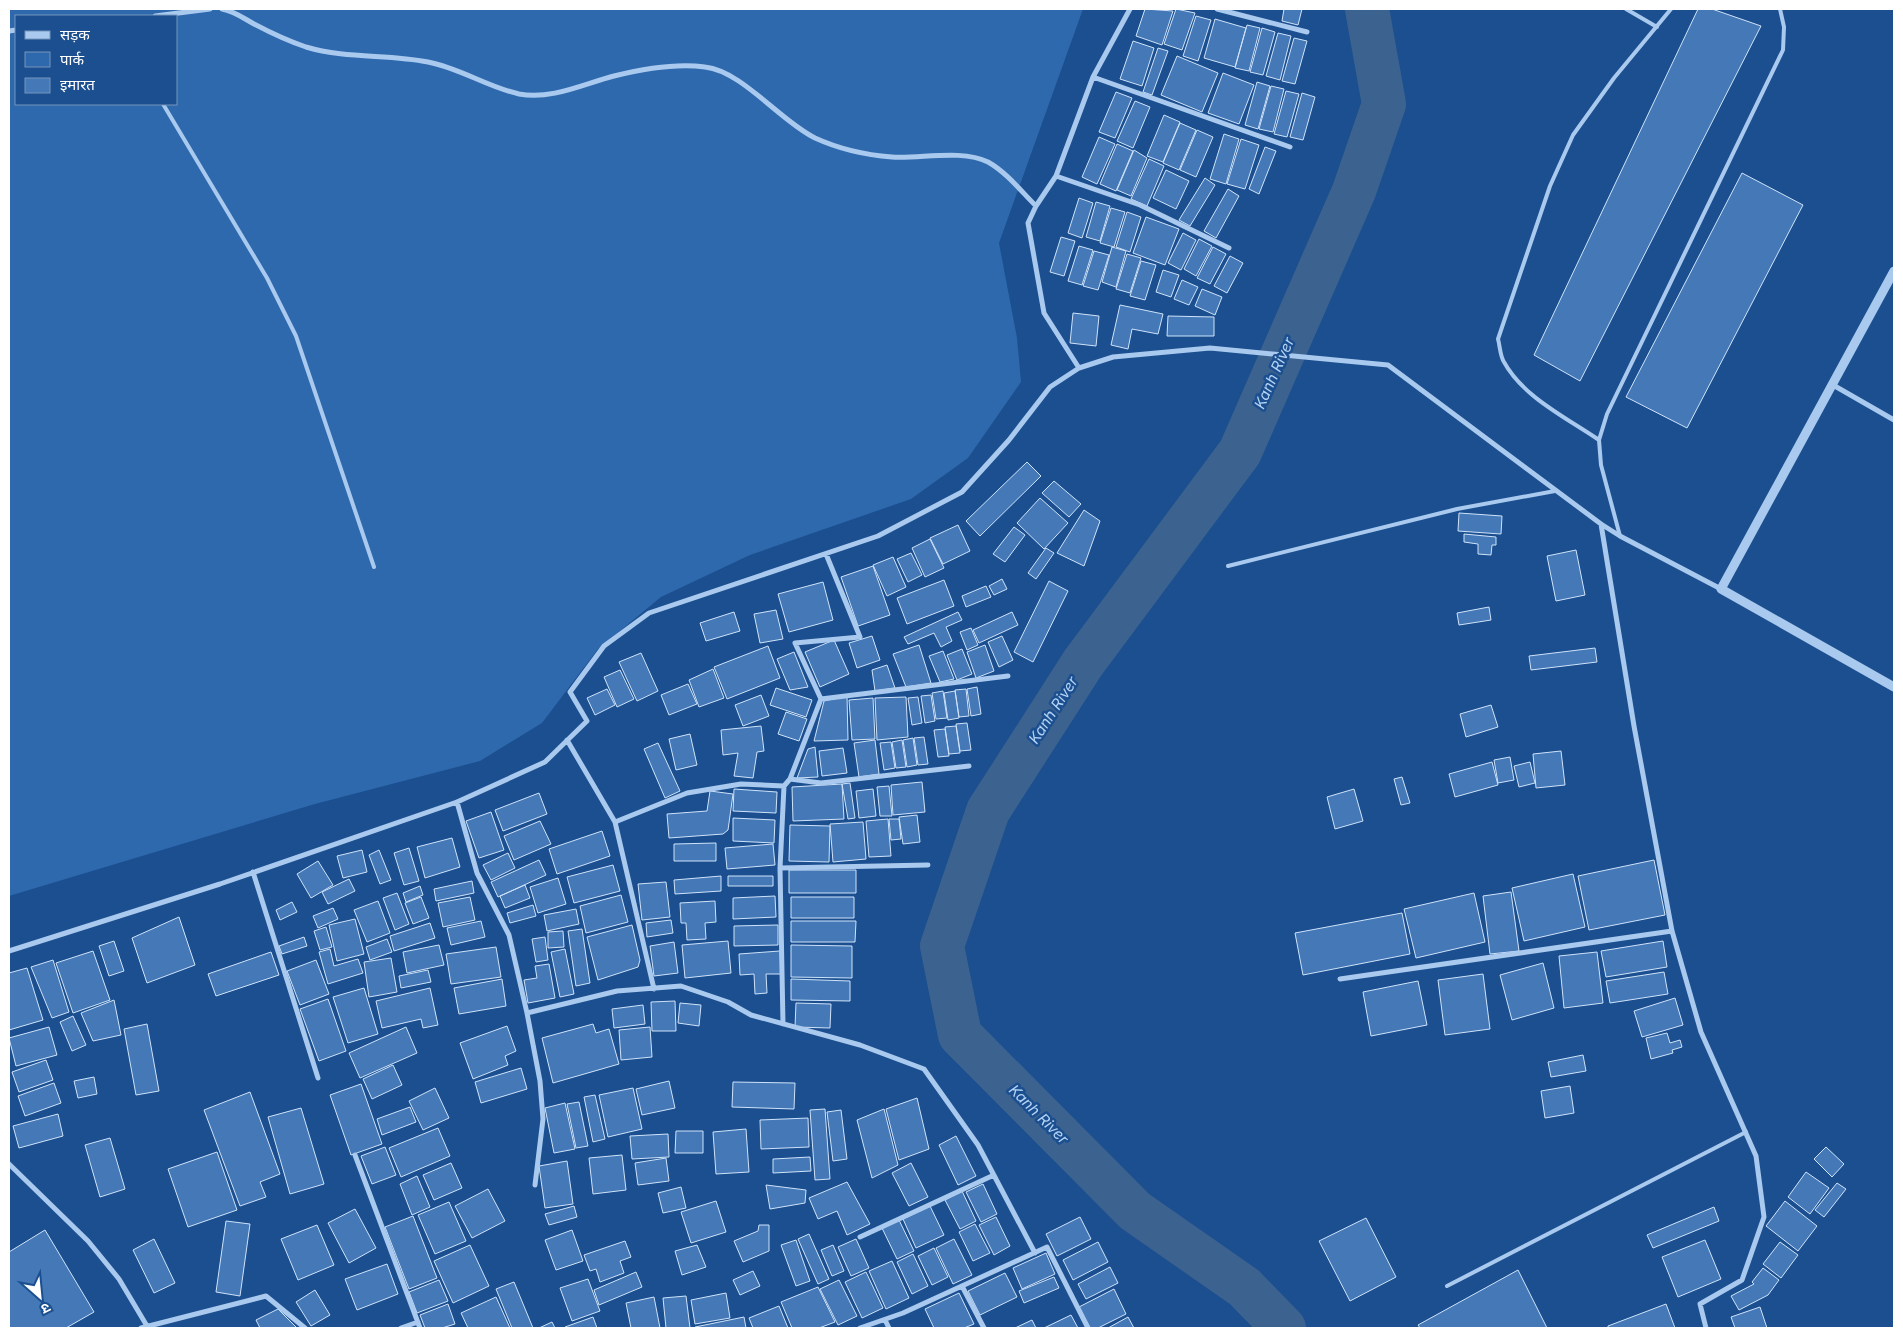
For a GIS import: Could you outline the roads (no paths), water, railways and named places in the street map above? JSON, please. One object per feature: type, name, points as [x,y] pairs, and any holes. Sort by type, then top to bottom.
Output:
[{"type":"street","points":[[163,15],[210,9]]},
{"type":"street","points":[[222,9],[305,46],[328,53],[429,62],[452,68],[498,88],[522,94],[544,95],[577,88],[613,76],[653,69],[685,66],[708,67],[727,75],[749,89],[791,123],[815,137],[843,148],[892,157],[973,156],[988,162],[1002,172],[1036,206]]},
{"type":"street","points":[[1079,368],[1044,313],[1028,223],[1036,206],[1056,176],[1093,77],[1130,9]]},
{"type":"street","points":[[1217,9],[1307,32]]},
{"type":"street","points":[[1093,77],[1290,147]]},
{"type":"street","points":[[1056,176],[1140,205],[1229,248]]},
{"type":"street","points":[[1721,589],[1894,271]]},
{"type":"street","points":[[9,951],[220,884],[457,802],[545,762],[587,721],[570,692],[604,646],[649,614],[878,536],[962,492],[1009,440],[1050,386],[1079,368],[1113,357],[1210,348],[1388,365],[1601,524],[1620,536],[1721,589],[1894,687]]},
{"type":"street","points":[[1833,385],[1894,420]]},
{"type":"street","points":[[1601,524],[1634,726],[1672,931],[1701,1032],[1756,1156],[1764,1216],[1742,1280],[1700,1304],[1706,1328]]},
{"type":"street","points":[[783,1024],[780,868],[784,786],[790,780],[821,699],[795,643],[860,637],[826,554]]},
{"type":"street","points":[[821,699],[1008,676]]},
{"type":"street","points":[[567,740],[615,822],[654,989]]},
{"type":"street","points":[[790,780],[821,783],[969,766]]},
{"type":"street","points":[[615,822],[687,793],[741,784],[784,786]]},
{"type":"street","points":[[457,802],[477,873],[509,935],[527,1013],[540,1081],[543,1120],[535,1185]]},
{"type":"street","points":[[780,868],[928,865]]},
{"type":"street","points":[[253,872],[318,1078]]},
{"type":"street","points":[[1340,979],[1672,931]]},
{"type":"street","points":[[527,1013],[617,991],[681,986],[728,1002],[751,1015],[860,1045],[924,1069],[978,1145],[1035,1253]]},
{"type":"street","points":[[354,1154],[419,1325],[402,1328]]},
{"type":"street","points":[[9,1164],[88,1241],[119,1279],[144,1327],[266,1296],[305,1328]]},
{"type":"street","points":[[860,1237],[994,1175]]},
{"type":"street","points":[[860,1328],[885,1320],[1047,1247],[1088,1328]]},
{"type":"street","points":[[962,1286],[984,1328]]},
{"type":"street","points":[[885,1320],[889,1328]]},
{"type":"lane","points":[[1626,9],[1657,27]]},
{"type":"lane","points":[[1599,440],[1536,397],[1517,380],[1503,361],[1498,339],[1550,186],[1573,135],[1614,78],[1671,9]]},
{"type":"lane","points":[[1620,536],[1601,465],[1599,440],[1607,414],[1783,50],[1784,27],[1780,9]]},
{"type":"lane","points":[[165,105],[267,278],[296,336],[374,568]]},
{"type":"lane","points":[[1228,566],[1457,509],[1555,491]]},
{"type":"lane","points":[[1448,1286],[1746,1132]]},
{"type":"waterway","name":"Kanh River","points":[[1284,1328],[1244,1287],[1135,1211],[960,1035],[942,946],[988,811],[1083,663],[1240,452],[1354,191],[1384,104],[1367,9]]}]
